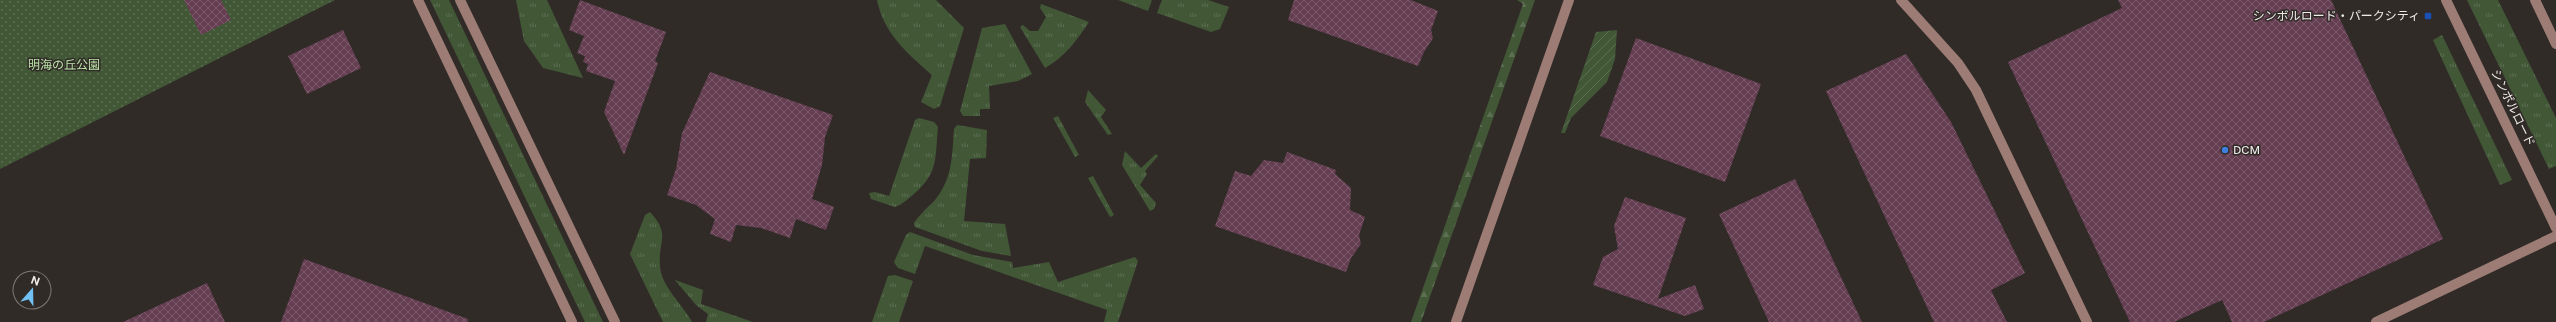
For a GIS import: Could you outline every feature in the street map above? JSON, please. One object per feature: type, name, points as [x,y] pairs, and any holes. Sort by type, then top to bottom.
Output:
[{"type":"street","points":[[418,0],[572,322]]},
{"type":"street","points":[[460,0],[615,322]]},
{"type":"street","points":[[1456,322],[1569,0]]},
{"type":"street","points":[[1901,0],[1958,62],[1976,90],[2087,322]]},
{"type":"street","name":"シンボルロード","points":[[2446,0],[2556,228]]},
{"type":"street","points":[[2535,0],[2556,44]]},
{"type":"street","points":[[2376,322],[2556,236]]},
{"type":"green space","name":"明海の丘公園","points":[[0,0],[335,0],[0,169]]},
{"type":"green space","points":[[430,0],[449,0],[603,322],[585,322]]},
{"type":"green space","points":[[516,0],[547,0],[583,78],[543,68],[524,41]]},
{"type":"green space","points":[[877,0],[936,0],[964,28],[940,106],[934,109],[921,102],[932,75],[905,51],[891,33],[880,12]]},
{"type":"green space","points":[[1118,0],[1152,0],[1148,11]]},
{"type":"green space","points":[[1162,0],[1208,0],[1229,7],[1220,29],[1211,32],[1157,13]]},
{"type":"green space","points":[[1517,0],[1535,0],[1421,322],[1411,322],[1523,4]]},
{"type":"green space","points":[[2467,0],[2498,0],[2556,118],[2556,166],[2549,169]]},
{"type":"green space","points":[[1041,4],[1089,22],[1065,53],[1045,68],[1020,27],[1023,25],[1030,31],[1038,31],[1046,17],[1040,8]]},
{"type":"green space","points":[[1005,24],[1032,74],[1018,81],[989,86],[990,109],[980,109],[980,116],[963,116],[960,111],[982,28]]},
{"type":"green space","points":[[1617,30],[1615,59],[1607,82],[1571,118],[1565,133],[1561,133],[1596,32]]},
{"type":"green space","points":[[2442,35],[2512,180],[2500,185],[2433,40]]},
{"type":"green space","points":[[1088,90],[1106,110],[1101,117],[1112,134],[1108,135],[1085,102]]},
{"type":"green space","points":[[1058,116],[1079,155],[1075,157],[1053,118]]},
{"type":"green space","points":[[919,118],[934,122],[938,127],[936,156],[932,171],[928,178],[915,193],[903,203],[895,207],[871,199],[869,193],[875,192],[889,196],[915,120]]},
{"type":"green space","points":[[957,125],[987,130],[986,158],[970,159],[964,221],[1005,224],[1011,256],[982,251],[915,227],[914,223],[935,200],[945,183],[953,148],[954,129]]},
{"type":"green space","points":[[1125,151],[1141,168],[1156,154],[1158,156],[1145,171],[1147,174],[1140,185],[1156,203],[1154,209],[1150,211],[1122,165]]},
{"type":"green space","points":[[1093,176],[1114,215],[1110,217],[1088,178]]},
{"type":"green space","points":[[650,212],[660,226],[662,232],[660,266],[664,281],[692,322],[663,322],[630,254],[645,215]]},
{"type":"green space","points":[[910,232],[973,255],[1012,262],[1013,268],[1049,262],[1058,282],[1135,257],[1138,261],[1118,322],[1104,322],[1107,310],[925,246],[915,274],[898,268],[894,262],[906,235]]},
{"type":"green space","points":[[895,275],[913,281],[899,322],[872,322],[888,276]]},
{"type":"green space","points":[[675,280],[703,290],[701,304],[753,322],[706,322],[708,314],[696,305]]},
{"type":"building","points":[[184,0],[221,0],[231,20],[201,35]]},
{"type":"building","points":[[580,0],[666,32],[655,61],[658,63],[624,155],[604,112],[615,81],[586,71],[588,64],[583,62],[585,56],[577,53],[584,36],[569,30]]},
{"type":"building","points":[[1294,0],[1411,0],[1438,11],[1431,30],[1433,38],[1424,52],[1418,66],[1288,20]]},
{"type":"building","name":"DCM","points":[[2118,0],[2331,0],[2443,239],[2264,322],[2232,322],[2222,300],[2174,322],[2130,322],[2008,62],[2122,8]]},
{"type":"building","points":[[343,30],[361,68],[307,94],[288,56]]},
{"type":"building","points":[[1636,38],[1761,84],[1725,182],[1600,136]]},
{"type":"building","points":[[1906,54],[1951,122],[2025,273],[1991,290],[2007,322],[1934,322],[1826,91]]},
{"type":"building","points":[[710,72],[833,115],[825,137],[822,165],[812,199],[834,207],[826,230],[796,219],[790,238],[761,228],[736,225],[731,242],[710,234],[715,219],[696,205],[667,195],[676,169],[682,133]]},
{"type":"building","points":[[1287,152],[1336,170],[1335,174],[1351,188],[1350,210],[1365,217],[1359,235],[1361,244],[1351,258],[1346,272],[1215,226],[1235,171],[1251,176],[1264,160],[1283,163]]},
{"type":"building","points":[[1795,179],[1862,322],[1769,322],[1719,214]]},
{"type":"building","points":[[1625,197],[1686,218],[1658,299],[1695,285],[1704,309],[1685,316],[1593,285],[1603,257],[1618,249],[1614,226]]},
{"type":"building","points":[[304,259],[468,319],[468,322],[281,322]]},
{"type":"building","points":[[207,283],[225,322],[123,322]]},
{"type":"place","name":"シンボルロード・パークシティ","points":[[2428,16]]},
{"type":"place","name":"DCM","points":[[2225,150]]}]
